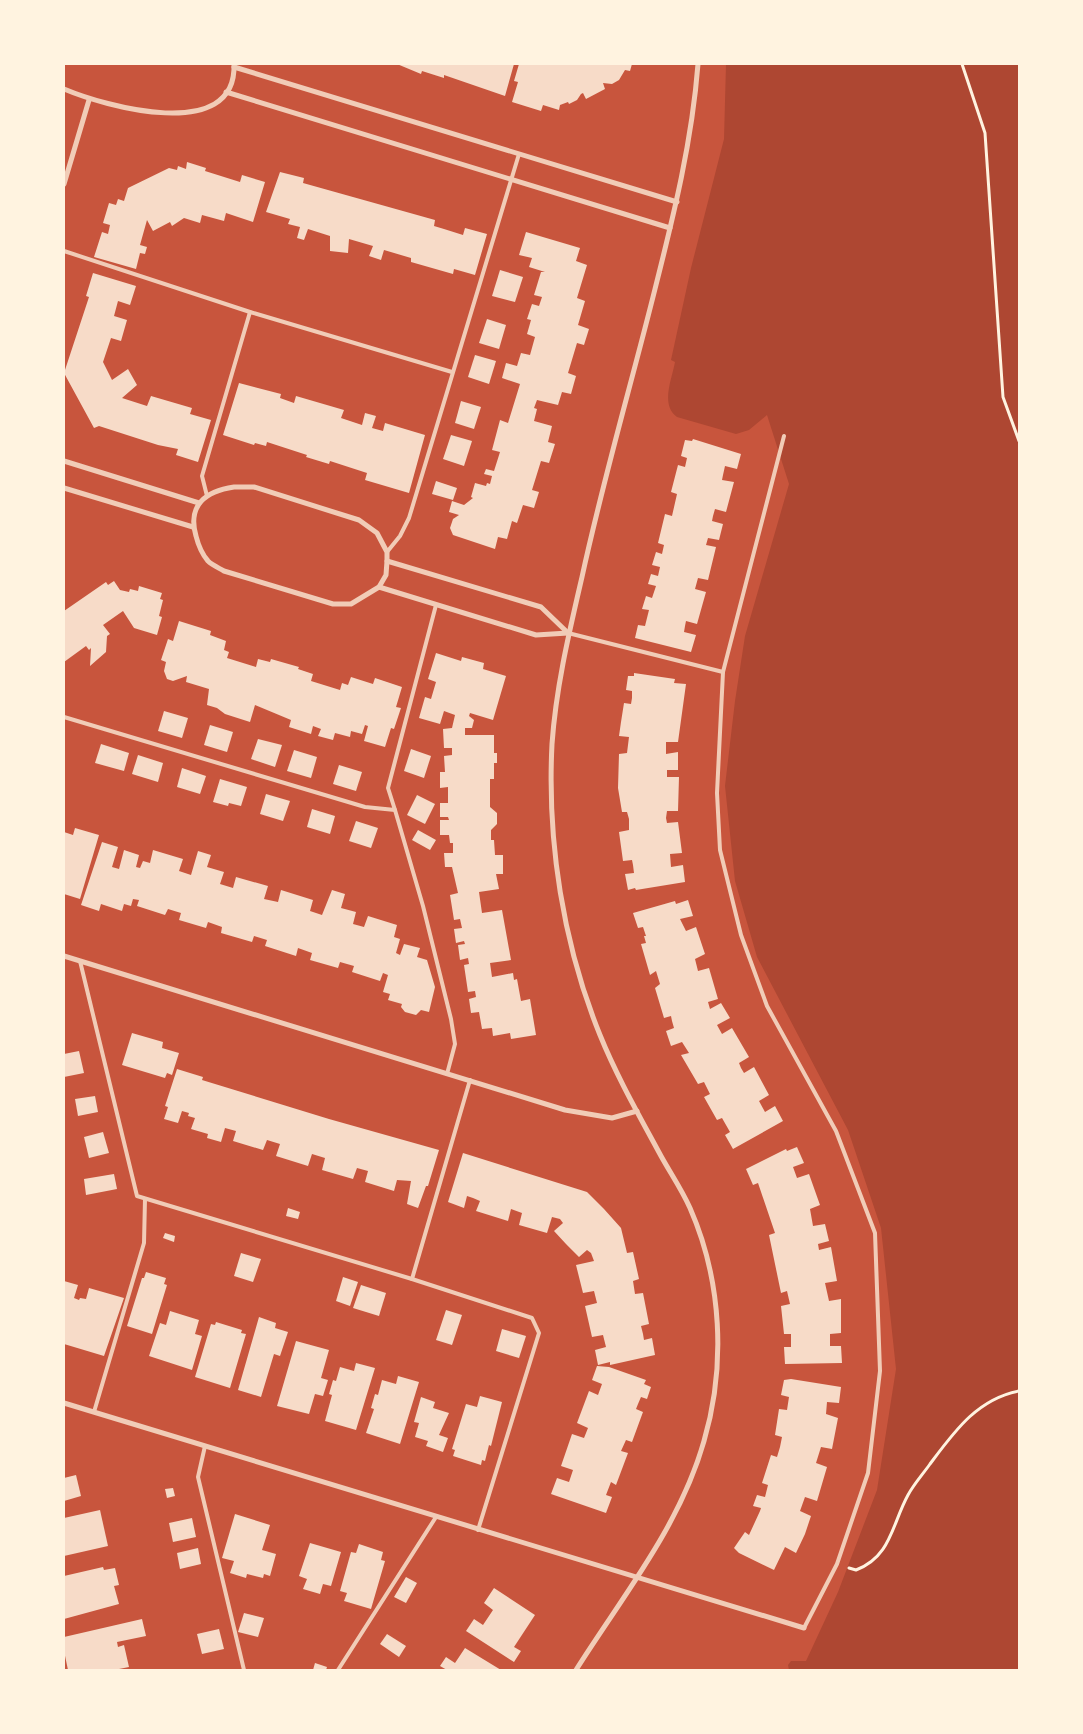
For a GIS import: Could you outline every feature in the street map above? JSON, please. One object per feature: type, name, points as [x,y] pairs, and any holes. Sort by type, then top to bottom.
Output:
[{"type":"street","points":[[576,1670],[669,1524],[695,1468],[711,1413],[717,1349],[713,1285],[700,1233],[678,1184],[608,1055],[584,992],[570,941],[559,882],[553,814],[552,745],[558,686],[568,633],[677,202],[688,145],[698,64]]},
{"type":"street","points":[[64,89],[89,100],[142,111],[184,113],[204,109],[221,100],[232,81],[234,65],[677,202]]},
{"type":"street","points":[[226,92],[670,228]]},
{"type":"street","points":[[64,184],[89,100]]},
{"type":"street","points":[[64,461],[199,503]]},
{"type":"street","points":[[254,487],[359,520],[378,533],[387,552],[386,575],[378,587],[351,604],[333,604],[224,571],[208,562],[198,544],[193,527],[193,514],[199,503],[207,496],[216,490],[254,487]]},
{"type":"street","points":[[64,488],[193,527]]},
{"type":"street","points":[[387,561],[541,607],[568,633]]},
{"type":"street","points":[[378,587],[536,635],[568,633]]},
{"type":"street","points":[[64,956],[565,1110],[612,1118],[637,1111]]},
{"type":"street","points":[[64,1403],[804,1628]]},
{"type":"lane","points":[[387,552],[400,536],[409,518],[519,154]]},
{"type":"lane","points":[[64,251],[250,312],[452,372]]},
{"type":"lane","points":[[207,496],[202,476],[250,312]]},
{"type":"lane","points":[[784,436],[723,672],[717,793],[720,850],[741,935],[767,1006],[836,1131],[875,1232],[880,1371],[868,1473],[837,1564],[804,1628]]},
{"type":"lane","points":[[436,605],[388,788],[423,906],[451,1019],[455,1044],[447,1074]]},
{"type":"lane","points":[[568,633],[723,672]]},
{"type":"lane","points":[[64,716],[365,807],[395,810]]},
{"type":"lane","points":[[80,961],[137,1196],[412,1279],[532,1318],[539,1333],[478,1530]]},
{"type":"lane","points":[[412,1279],[470,1080]]},
{"type":"lane","points":[[94,1412],[144,1243],[145,1199]]},
{"type":"lane","points":[[204,1446],[198,1477],[244,1670]]},
{"type":"lane","points":[[338,1670],[436,1517]]},
{"type":"path","points":[[962,64],[986,134],[1003,397],[1019,441]]},
{"type":"path","points":[[856,1570],[876,1560],[882,1552],[908,1494],[956,1429],[978,1408],[1005,1394],[1019,1391]]},
{"type":"shaded area","points":[[726,64],[1019,64],[1019,1670],[789,1670],[788,1665],[791,1661],[806,1661],[838,1592],[877,1490],[896,1369],[881,1228],[848,1130],[757,957],[735,881],[725,786],[735,701],[745,636],[789,484],[767,415],[749,430],[736,434],[677,417],[669,406],[668,399],[675,362],[671,360],[691,268],[724,139]]},
{"type":"building","points":[[397,64],[514,64],[505,96],[444,75],[444,78],[422,71],[421,74]]},
{"type":"building","points":[[519,64],[632,64],[630,71],[625,70],[619,80],[612,84],[603,83],[605,89],[586,99],[583,93],[577,100],[569,104],[568,102],[560,105],[559,110],[543,105],[541,111],[512,102],[518,82],[514,81]]},
{"type":"building","points":[[187,162],[206,168],[205,171],[240,182],[242,175],[265,182],[253,222],[226,213],[224,221],[202,215],[200,223],[184,218],[172,226],[170,222],[153,231],[147,220],[140,245],[147,247],[145,254],[140,253],[136,269],[94,257],[102,232],[108,234],[110,225],[103,223],[109,203],[116,205],[118,199],[124,201],[128,188],[169,168],[177,170],[178,166],[186,169]]},
{"type":"building","points":[[280,172],[304,178],[303,183],[435,220],[434,226],[463,235],[465,228],[487,234],[475,275],[454,269],[453,274],[411,262],[411,258],[384,250],[381,260],[369,256],[373,246],[349,239],[348,253],[330,251],[330,236],[308,229],[304,240],[297,238],[300,227],[288,224],[290,219],[266,212]]},
{"type":"building","points":[[526,232],[580,248],[576,261],[587,265],[577,298],[585,301],[578,325],[589,329],[584,345],[577,343],[568,373],[576,376],[571,394],[562,392],[558,405],[537,400],[534,408],[537,409],[534,421],[552,426],[548,442],[555,444],[549,463],[541,461],[532,490],[539,492],[534,508],[523,505],[517,523],[512,521],[507,539],[498,537],[495,549],[453,535],[450,528],[453,519],[459,515],[449,512],[452,501],[464,505],[473,498],[471,497],[475,483],[486,486],[487,483],[490,484],[492,476],[484,474],[486,469],[494,471],[500,452],[492,450],[500,420],[508,423],[520,384],[502,378],[506,363],[517,366],[521,353],[530,355],[535,337],[527,334],[531,320],[527,319],[532,304],[539,306],[542,297],[534,295],[541,272],[545,272],[529,267],[532,258],[519,255]]},
{"type":"building","points":[[500,270],[523,277],[515,302],[492,296]]},
{"type":"building","points":[[93,273],[136,286],[130,305],[118,301],[114,316],[127,320],[121,341],[111,338],[103,362],[112,380],[128,369],[137,385],[122,398],[147,406],[151,396],[192,408],[190,414],[211,420],[198,462],[176,455],[178,449],[158,445],[99,426],[94,428],[64,373],[89,297],[86,296]]},
{"type":"building","points":[[487,319],[506,325],[499,349],[479,343]]},
{"type":"building","points":[[475,355],[496,361],[489,384],[468,377]]},
{"type":"building","points":[[239,383],[281,394],[280,398],[294,403],[296,396],[344,410],[341,418],[362,425],[365,413],[376,416],[372,428],[383,431],[385,423],[425,435],[409,493],[365,480],[367,473],[330,461],[329,464],[267,442],[266,446],[255,443],[254,445],[223,435]]},
{"type":"building","points":[[461,401],[481,407],[474,429],[455,423]]},
{"type":"building","points":[[451,435],[472,441],[464,466],[443,459]]},
{"type":"building","points":[[693,439],[741,454],[737,469],[725,466],[722,480],[734,482],[726,512],[715,509],[713,516],[712,521],[723,524],[719,540],[708,538],[706,545],[716,547],[708,580],[698,578],[695,589],[706,592],[697,624],[686,621],[684,632],[696,635],[691,652],[635,638],[638,625],[645,626],[649,610],[642,609],[646,596],[652,598],[656,586],[648,584],[651,574],[658,576],[660,567],[652,565],[656,552],[662,554],[664,545],[658,543],[665,514],[672,516],[677,494],[671,492],[678,465],[685,467],[687,458],[681,456],[685,440],[692,441]]},
{"type":"building","points":[[436,481],[457,488],[453,500],[432,494]]},
{"type":"building","points":[[114,581],[120,590],[129,592],[130,589],[138,591],[139,586],[162,593],[160,599],[163,600],[159,616],[162,617],[157,635],[134,628],[123,611],[103,625],[110,634],[107,636],[106,652],[90,666],[91,648],[89,650],[86,646],[64,662],[64,611],[106,582],[108,585]]},
{"type":"building","points":[[179,621],[211,631],[210,635],[226,641],[224,650],[229,652],[227,658],[256,667],[258,659],[270,662],[271,659],[299,667],[298,669],[313,674],[311,681],[340,690],[342,683],[348,685],[351,677],[373,684],[375,678],[402,687],[396,707],[401,708],[394,729],[391,728],[385,747],[364,741],[368,726],[365,725],[362,734],[351,731],[350,737],[335,733],[333,740],[318,736],[321,729],[313,726],[311,734],[289,727],[291,720],[255,705],[250,722],[225,714],[217,708],[207,705],[209,689],[186,682],[187,676],[173,681],[167,679],[164,671],[166,662],[161,660],[168,639],[173,641]]},
{"type":"building","points":[[436,653],[461,661],[462,657],[484,663],[483,669],[506,676],[493,720],[470,713],[469,716],[474,720],[472,728],[465,728],[465,735],[494,735],[494,753],[497,753],[497,763],[494,763],[494,779],[490,779],[490,807],[497,813],[497,824],[491,830],[491,840],[494,840],[495,855],[503,855],[503,874],[496,874],[499,889],[479,892],[482,913],[502,910],[511,960],[490,963],[492,977],[513,973],[514,980],[517,979],[521,1001],[530,999],[536,1035],[511,1039],[510,1033],[493,1036],[492,1028],[482,1029],[479,1012],[471,1013],[469,999],[476,997],[475,991],[468,992],[464,965],[469,964],[468,958],[460,960],[458,945],[465,944],[464,941],[456,943],[454,929],[462,928],[460,919],[454,920],[450,895],[458,893],[452,867],[445,867],[444,853],[453,853],[453,843],[450,843],[449,835],[440,835],[440,820],[449,820],[448,817],[440,817],[440,803],[448,803],[448,787],[440,788],[440,772],[445,772],[444,756],[452,755],[452,748],[444,748],[443,729],[452,728],[455,715],[444,711],[440,724],[419,718],[425,697],[431,699],[436,682],[428,679]]},
{"type":"building","points":[[634,673],[675,679],[674,683],[686,684],[678,742],[666,742],[666,754],[678,752],[678,770],[667,770],[667,777],[679,777],[678,811],[667,811],[666,818],[667,823],[678,822],[682,853],[670,854],[671,867],[683,865],[685,882],[628,890],[625,874],[634,873],[633,865],[632,860],[623,861],[619,832],[629,830],[629,819],[627,812],[622,812],[618,788],[619,754],[627,753],[629,737],[619,736],[624,703],[631,704],[632,698],[632,691],[626,690],[628,676],[634,676]]},
{"type":"building","points":[[164,711],[188,718],[182,738],[158,731]]},
{"type":"building","points":[[210,725],[233,732],[227,752],[204,745]]},
{"type":"building","points":[[258,739],[282,745],[275,767],[251,759]]},
{"type":"building","points":[[101,744],[129,753],[124,771],[95,763]]},
{"type":"building","points":[[411,749],[431,756],[424,778],[404,771]]},
{"type":"building","points":[[294,750],[317,757],[311,778],[287,771]]},
{"type":"building","points":[[138,755],[163,763],[158,782],[132,774]]},
{"type":"building","points":[[339,765],[362,772],[356,791],[333,784]]},
{"type":"building","points":[[182,768],[206,776],[200,794],[177,787]]},
{"type":"building","points":[[220,779],[247,787],[241,806],[229,803],[228,806],[213,802]]},
{"type":"building","points":[[266,794],[290,801],[283,821],[260,814]]},
{"type":"building","points":[[417,795],[435,804],[425,824],[407,815]]},
{"type":"building","points":[[312,809],[335,816],[330,834],[307,827]]},
{"type":"building","points":[[356,821],[378,828],[371,848],[349,841]]},
{"type":"building","points":[[75,828],[99,835],[80,899],[64,894],[64,832],[73,835]]},
{"type":"building","points":[[418,830],[436,840],[430,850],[412,840]]},
{"type":"building","points":[[102,842],[118,847],[112,867],[119,869],[124,850],[139,855],[136,867],[140,868],[143,861],[150,863],[153,850],[183,859],[179,871],[191,875],[198,851],[211,855],[207,867],[224,872],[220,884],[233,888],[236,877],[268,886],[264,899],[278,902],[281,890],[313,900],[310,911],[322,915],[332,890],[345,894],[341,908],[356,912],[353,924],[364,927],[368,916],[397,925],[394,937],[400,939],[396,953],[400,955],[404,944],[420,948],[417,957],[427,960],[435,987],[429,1012],[421,1010],[416,1015],[405,1012],[401,1007],[402,1004],[388,1000],[390,994],[383,992],[388,975],[383,973],[380,981],[352,972],[354,966],[340,962],[338,968],[310,960],[312,953],[298,948],[296,956],[265,946],[267,940],[254,936],[252,942],[221,933],[222,927],[208,922],[206,928],[179,920],[181,913],[168,909],[165,915],[137,906],[139,900],[133,899],[131,906],[124,904],[122,911],[101,904],[99,911],[81,905]]},
{"type":"building","points":[[688,900],[693,916],[680,919],[686,931],[696,927],[705,954],[695,959],[698,971],[709,968],[718,999],[708,1002],[710,1009],[721,1003],[730,1018],[717,1025],[722,1034],[732,1028],[749,1057],[739,1063],[741,1068],[744,1073],[754,1067],[769,1095],[759,1101],[765,1112],[775,1106],[783,1121],[733,1149],[725,1135],[730,1132],[722,1118],[717,1120],[704,1097],[710,1094],[704,1082],[698,1084],[681,1055],[689,1053],[682,1042],[671,1046],[666,1031],[674,1028],[671,1016],[664,1018],[655,988],[660,984],[656,971],[650,975],[641,944],[646,943],[644,936],[646,936],[643,927],[638,928],[633,913],[675,901],[676,904]]},
{"type":"building","points":[[132,1033],[163,1042],[162,1048],[179,1053],[172,1075],[167,1073],[165,1078],[122,1065]]},
{"type":"building","points":[[79,1051],[84,1073],[64,1077],[64,1054]]},
{"type":"building","points":[[177,1069],[203,1077],[202,1080],[439,1150],[428,1186],[426,1186],[418,1208],[407,1204],[411,1181],[397,1180],[394,1191],[365,1182],[368,1171],[357,1168],[353,1179],[322,1170],[325,1158],[312,1154],[308,1166],[276,1156],[280,1144],[267,1140],[263,1150],[233,1141],[236,1131],[225,1128],[221,1142],[207,1138],[208,1134],[191,1129],[195,1118],[188,1116],[189,1113],[182,1111],[178,1123],[164,1119],[168,1107],[165,1106]]},
{"type":"building","points":[[95,1096],[98,1112],[78,1116],[75,1099]]},
{"type":"building","points":[[103,1132],[109,1153],[89,1158],[84,1137]]},
{"type":"building","points":[[797,1147],[804,1163],[793,1167],[797,1178],[809,1174],[820,1205],[810,1209],[813,1226],[825,1224],[829,1241],[818,1244],[819,1250],[831,1247],[837,1281],[825,1283],[829,1301],[841,1299],[841,1333],[830,1334],[830,1346],[841,1346],[842,1363],[785,1364],[784,1347],[791,1347],[791,1334],[784,1334],[781,1306],[790,1304],[787,1291],[781,1293],[769,1235],[775,1233],[758,1183],[753,1185],[746,1169],[786,1149],[787,1151]]},
{"type":"building","points":[[463,1153],[587,1192],[604,1209],[621,1228],[627,1253],[633,1252],[639,1279],[633,1281],[635,1294],[643,1293],[649,1324],[641,1326],[644,1340],[652,1338],[655,1355],[610,1365],[610,1362],[598,1365],[595,1350],[606,1347],[603,1335],[592,1337],[585,1306],[597,1303],[594,1291],[583,1293],[576,1265],[594,1261],[591,1253],[587,1250],[579,1257],[554,1231],[563,1223],[560,1219],[552,1217],[547,1233],[519,1225],[522,1213],[511,1209],[508,1221],[476,1211],[480,1201],[467,1196],[464,1208],[448,1202]]},
{"type":"building","points":[[114,1174],[117,1189],[86,1195],[84,1179]]},
{"type":"building","points":[[288,1208],[300,1212],[298,1219],[286,1216]]},
{"type":"building","points":[[165,1233],[175,1236],[174,1242],[163,1238]]},
{"type":"building","points":[[241,1253],[261,1259],[253,1282],[234,1276]]},
{"type":"building","points":[[146,1272],[166,1278],[164,1284],[167,1285],[152,1334],[127,1326],[142,1278],[144,1278]]},
{"type":"building","points":[[343,1277],[358,1282],[350,1306],[336,1301]]},
{"type":"building","points":[[64,1281],[78,1285],[74,1298],[79,1300],[80,1298],[86,1299],[89,1288],[124,1298],[104,1356],[64,1344]]},
{"type":"building","points":[[361,1285],[386,1293],[379,1316],[353,1308]]},
{"type":"building","points":[[446,1310],[462,1315],[452,1345],[436,1340]]},
{"type":"building","points":[[170,1311],[199,1320],[195,1334],[202,1336],[192,1370],[149,1356],[160,1323],[166,1325]]},
{"type":"building","points":[[259,1317],[276,1323],[275,1328],[288,1332],[280,1356],[274,1354],[261,1397],[238,1390]]},
{"type":"building","points":[[216,1322],[242,1330],[241,1333],[246,1334],[230,1388],[195,1377],[211,1324],[215,1325]]},
{"type":"building","points":[[502,1329],[526,1336],[519,1358],[496,1351]]},
{"type":"building","points":[[296,1341],[329,1350],[321,1378],[328,1380],[323,1396],[315,1394],[309,1414],[277,1406]]},
{"type":"building","points":[[356,1363],[375,1368],[356,1430],[325,1421],[332,1395],[329,1394],[333,1380],[336,1381],[340,1367],[354,1371]]},
{"type":"building","points":[[597,1366],[609,1367],[646,1380],[644,1384],[651,1387],[647,1399],[641,1397],[636,1409],[643,1412],[632,1442],[626,1440],[621,1451],[628,1453],[616,1485],[611,1482],[606,1495],[612,1497],[606,1513],[551,1494],[557,1478],[569,1482],[573,1470],[561,1466],[572,1434],[584,1438],[588,1428],[577,1423],[589,1391],[598,1395],[602,1384],[592,1380]]},
{"type":"building","points":[[398,1376],[419,1382],[400,1444],[366,1433],[374,1409],[371,1408],[375,1394],[378,1395],[382,1380],[396,1384]]},
{"type":"building","points":[[791,1379],[841,1387],[839,1403],[827,1402],[826,1414],[838,1418],[832,1449],[821,1447],[816,1463],[827,1467],[817,1501],[805,1497],[800,1511],[811,1516],[805,1534],[796,1553],[785,1547],[774,1570],[739,1553],[734,1548],[745,1532],[749,1535],[760,1511],[761,1508],[753,1506],[757,1495],[765,1497],[768,1485],[762,1483],[771,1455],[777,1457],[782,1437],[775,1435],[779,1409],[787,1410],[789,1397],[781,1395],[784,1380]]},
{"type":"building","points":[[480,1396],[502,1402],[491,1446],[489,1445],[485,1461],[482,1460],[481,1465],[453,1456],[455,1450],[452,1449],[466,1404],[477,1407]]},
{"type":"building","points":[[421,1397],[435,1402],[433,1408],[449,1413],[439,1435],[448,1438],[443,1452],[426,1446],[428,1441],[415,1437],[419,1423],[414,1422]]},
{"type":"building","points":[[76,1475],[81,1496],[64,1501],[64,1478]]},
{"type":"building","points":[[173,1488],[175,1496],[167,1498],[165,1489]]},
{"type":"building","points":[[100,1510],[108,1546],[64,1556],[64,1518]]},
{"type":"building","points":[[235,1514],[270,1525],[262,1550],[276,1554],[270,1576],[264,1574],[263,1578],[247,1574],[246,1578],[230,1573],[234,1561],[222,1558]]},
{"type":"building","points":[[192,1518],[196,1537],[173,1542],[169,1523]]},
{"type":"building","points":[[310,1543],[341,1552],[331,1586],[323,1584],[320,1594],[303,1589],[307,1579],[299,1576]]},
{"type":"building","points":[[359,1544],[383,1552],[381,1560],[385,1561],[371,1609],[344,1601],[347,1593],[340,1591],[351,1552],[356,1553]]},
{"type":"building","points":[[198,1548],[201,1564],[180,1569],[177,1553]]},
{"type":"building","points":[[103,1567],[104,1570],[115,1568],[119,1585],[114,1586],[119,1604],[64,1619],[64,1576]]},
{"type":"building","points":[[406,1577],[417,1583],[406,1603],[394,1597]]},
{"type":"building","points":[[494,1588],[535,1615],[514,1647],[521,1651],[514,1662],[466,1631],[474,1619],[483,1625],[493,1610],[484,1603]]},
{"type":"building","points":[[244,1613],[264,1618],[258,1637],[238,1632]]},
{"type":"building","points":[[142,1619],[146,1636],[117,1642],[118,1647],[124,1645],[129,1667],[114,1670],[68,1670],[64,1651],[64,1637]]},
{"type":"building","points":[[219,1629],[224,1649],[202,1654],[197,1634]]},
{"type":"building","points":[[387,1634],[406,1646],[399,1657],[380,1644]]},
{"type":"building","points":[[465,1648],[501,1670],[447,1670],[440,1666],[446,1657],[455,1663]]},
{"type":"building","points":[[315,1663],[327,1667],[326,1670],[313,1670]]}]
